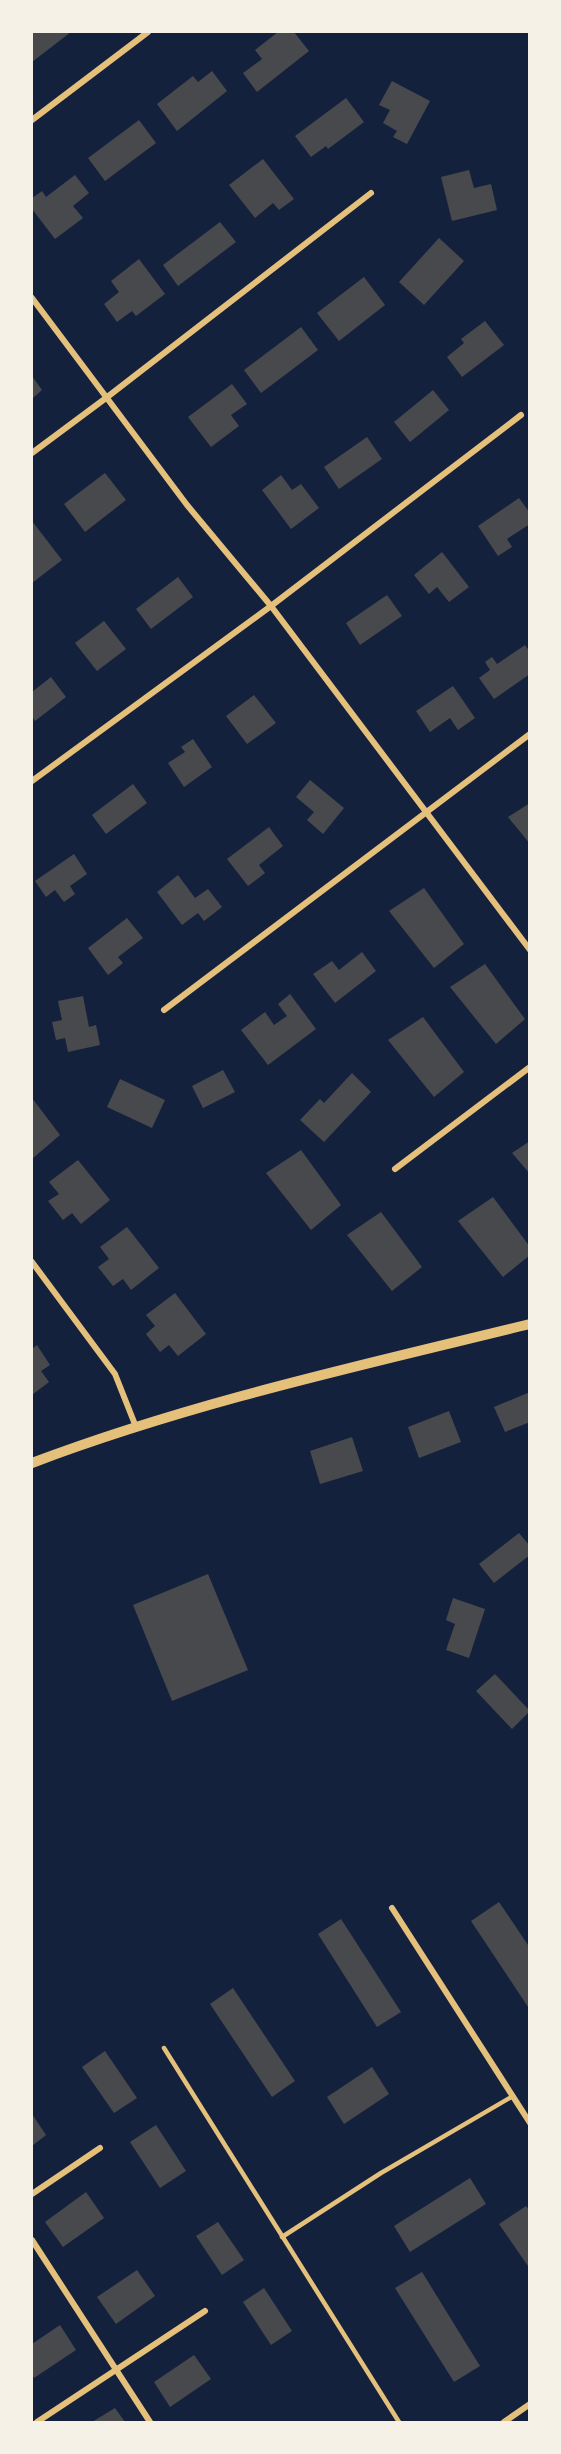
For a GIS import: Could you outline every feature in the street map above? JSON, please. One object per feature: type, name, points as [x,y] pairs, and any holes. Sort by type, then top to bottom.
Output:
[{"type":"street","points":[[32,120],[148,32]]},
{"type":"street","points":[[32,453],[371,193]]},
{"type":"street","points":[[32,298],[188,505],[271,606],[530,950]]},
{"type":"street","points":[[32,781],[271,606],[521,415]]},
{"type":"street","points":[[164,1010],[530,734]]},
{"type":"street","points":[[395,1169],[530,1067]]},
{"type":"street","points":[[32,1262],[115,1374],[136,1427]]},
{"type":"street","points":[[32,1463],[136,1427],[353,1368],[530,1324]]},
{"type":"street","points":[[392,1908],[530,2122]]},
{"type":"street","points":[[32,2194],[100,2148]]},
{"type":"street","points":[[32,2240],[150,2422]]},
{"type":"street","points":[[37,2422],[205,2311]]},
{"type":"street","points":[[504,2422],[530,2404]]},
{"type":"lane","points":[[164,2048],[399,2422]]},
{"type":"lane","points":[[282,2237],[381,2173],[513,2096]]},
{"type":"building","points":[[32,32],[71,32],[32,62]]},
{"type":"building","points":[[278,32],[294,32],[309,51],[257,92],[243,73],[262,59],[255,50]]},
{"type":"building","points":[[212,71],[227,91],[177,131],[157,104],[193,76],[198,82]]},
{"type":"building","points":[[392,81],[430,101],[407,144],[393,137],[397,131],[383,123],[390,110],[379,105]]},
{"type":"building","points":[[346,98],[364,122],[328,149],[326,146],[311,157],[295,136]]},
{"type":"building","points":[[139,120],[156,143],[105,181],[88,158]]},
{"type":"building","points":[[263,159],[294,199],[279,210],[273,203],[255,218],[229,185]]},
{"type":"building","points":[[469,170],[474,188],[491,184],[497,210],[452,221],[441,177]]},
{"type":"building","points":[[75,175],[89,193],[73,206],[83,218],[55,239],[32,209],[32,198],[42,191],[46,197]]},
{"type":"building","points":[[220,222],[236,242],[178,286],[163,265]]},
{"type":"building","points":[[439,238],[464,261],[424,305],[399,282]]},
{"type":"building","points":[[139,259],[165,294],[136,316],[132,311],[117,322],[104,304],[119,292],[111,281]]},
{"type":"building","points":[[364,277],[385,305],[339,341],[317,313]]},
{"type":"building","points":[[485,321],[504,345],[462,377],[447,357],[464,343],[461,339]]},
{"type":"building","points":[[301,327],[318,350],[261,393],[244,370]]},
{"type":"building","points":[[32,376],[42,390],[33,398],[32,396]]},
{"type":"building","points":[[232,384],[247,404],[231,415],[239,426],[211,447],[188,417]]},
{"type":"building","points":[[433,390],[449,410],[410,442],[394,422]]},
{"type":"building","points":[[367,437],[382,459],[339,489],[324,467]]},
{"type":"building","points":[[105,473],[126,500],[85,532],[64,504]]},
{"type":"building","points":[[281,475],[292,490],[301,484],[319,508],[291,529],[262,490]]},
{"type":"building","points":[[519,498],[530,513],[530,524],[507,539],[512,547],[498,556],[478,526]]},
{"type":"building","points":[[32,521],[62,560],[32,583]]},
{"type":"building","points":[[442,552],[469,587],[449,602],[437,587],[429,594],[414,575]]},
{"type":"building","points":[[178,577],[193,597],[151,629],[136,609]]},
{"type":"building","points":[[387,595],[402,616],[360,645],[346,623]]},
{"type":"building","points":[[104,621],[126,649],[97,671],[75,643]]},
{"type":"building","points":[[525,645],[530,652],[530,674],[494,699],[479,678],[490,670],[485,662],[492,657],[497,664]]},
{"type":"building","points":[[51,677],[66,697],[35,721],[32,716],[32,692]]},
{"type":"building","points":[[453,686],[475,718],[458,730],[450,718],[430,732],[416,711]]},
{"type":"building","points":[[254,695],[276,723],[247,744],[226,716]]},
{"type":"building","points":[[193,739],[212,767],[184,787],[168,763],[185,752],[181,747]]},
{"type":"building","points":[[310,780],[344,808],[323,834],[307,820],[314,812],[296,797]]},
{"type":"building","points":[[133,784],[147,803],[106,834],[92,815]]},
{"type":"building","points":[[530,803],[530,844],[508,817]]},
{"type":"building","points":[[269,827],[283,846],[259,865],[265,873],[248,886],[227,859]]},
{"type":"building","points":[[74,854],[87,874],[70,886],[75,894],[64,902],[55,890],[46,897],[35,881]]},
{"type":"building","points":[[178,875],[195,898],[208,889],[222,907],[204,921],[198,913],[182,925],[157,892]]},
{"type":"building","points":[[424,888],[464,944],[434,968],[389,911]]},
{"type":"building","points":[[127,918],[143,938],[118,957],[123,963],[108,975],[88,948]]},
{"type":"building","points":[[362,952],[376,971],[335,1003],[313,974],[332,961],[339,970]]},
{"type":"building","points":[[485,964],[525,1019],[496,1044],[450,987]]},
{"type":"building","points":[[290,994],[316,1029],[268,1065],[241,1030],[265,1012],[274,1025],[287,1016],[278,1004]]},
{"type":"building","points":[[83,996],[89,1027],[96,1025],[100,1045],[68,1052],[65,1038],[56,1040],[52,1022],[62,1020],[58,1001]]},
{"type":"building","points":[[423,1017],[464,1072],[434,1097],[388,1040]]},
{"type":"building","points":[[223,1070],[235,1092],[203,1108],[192,1086]]},
{"type":"building","points":[[352,1073],[371,1092],[324,1142],[300,1120],[320,1099],[324,1103]]},
{"type":"building","points":[[120,1079],[165,1100],[152,1128],[107,1107]]},
{"type":"building","points":[[32,1098],[60,1135],[32,1159]]},
{"type":"building","points":[[530,1141],[530,1174],[512,1153]]},
{"type":"building","points":[[301,1150],[341,1205],[311,1230],[266,1173]]},
{"type":"building","points":[[78,1160],[110,1200],[81,1224],[72,1213],[63,1220],[48,1201],[59,1194],[49,1182]]},
{"type":"building","points":[[493,1197],[530,1247],[530,1255],[503,1277],[458,1221]]},
{"type":"building","points":[[381,1212],[422,1267],[392,1291],[347,1235]]},
{"type":"building","points":[[127,1227],[159,1268],[131,1290],[123,1279],[113,1286],[98,1267],[109,1259],[100,1247]]},
{"type":"building","points":[[175,1293],[206,1334],[178,1356],[169,1345],[160,1352],[146,1334],[155,1326],[146,1315]]},
{"type":"building","points":[[37,1345],[50,1365],[41,1371],[49,1382],[32,1395],[32,1349]]},
{"type":"building","points":[[530,1392],[530,1422],[505,1432],[494,1407]]},
{"type":"building","points":[[449,1411],[461,1442],[419,1458],[408,1427]]},
{"type":"building","points":[[352,1437],[363,1471],[320,1484],[310,1451]]},
{"type":"building","points":[[519,1533],[530,1546],[530,1555],[494,1583],[479,1564]]},
{"type":"building","points":[[208,1574],[248,1670],[172,1701],[133,1605]]},
{"type":"building","points":[[453,1598],[485,1609],[469,1658],[446,1650],[455,1624],[446,1620]]},
{"type":"building","points":[[495,1674],[530,1711],[512,1729],[476,1691]]},
{"type":"building","points":[[499,1902],[530,1948],[530,2010],[471,1921]]},
{"type":"building","points":[[341,1919],[401,2012],[377,2027],[318,1934]]},
{"type":"building","points":[[233,1988],[295,2081],[272,2097],[210,2004]]},
{"type":"building","points":[[105,2051],[137,2098],[114,2113],[82,2067]]},
{"type":"building","points":[[372,2067],[389,2094],[344,2124],[327,2097]]},
{"type":"building","points":[[32,2114],[46,2135],[32,2146]]},
{"type":"building","points":[[156,2125],[186,2171],[160,2188],[130,2142]]},
{"type":"building","points":[[470,2178],[486,2204],[410,2252],[394,2226]]},
{"type":"building","points":[[86,2192],[104,2218],[63,2247],[45,2222]]},
{"type":"building","points":[[526,2206],[530,2211],[530,2269],[499,2224]]},
{"type":"building","points":[[218,2222],[244,2260],[222,2275],[196,2236]]},
{"type":"building","points":[[137,2270],[155,2296],[116,2324],[97,2297]]},
{"type":"building","points":[[422,2272],[480,2366],[454,2382],[395,2288]]},
{"type":"building","points":[[264,2288],[292,2331],[271,2345],[243,2302]]},
{"type":"building","points":[[60,2325],[76,2350],[34,2378],[32,2344]]},
{"type":"building","points":[[194,2355],[211,2379],[170,2407],[154,2382]]},
{"type":"building","points":[[115,2408],[125,2422],[92,2422]]}]
